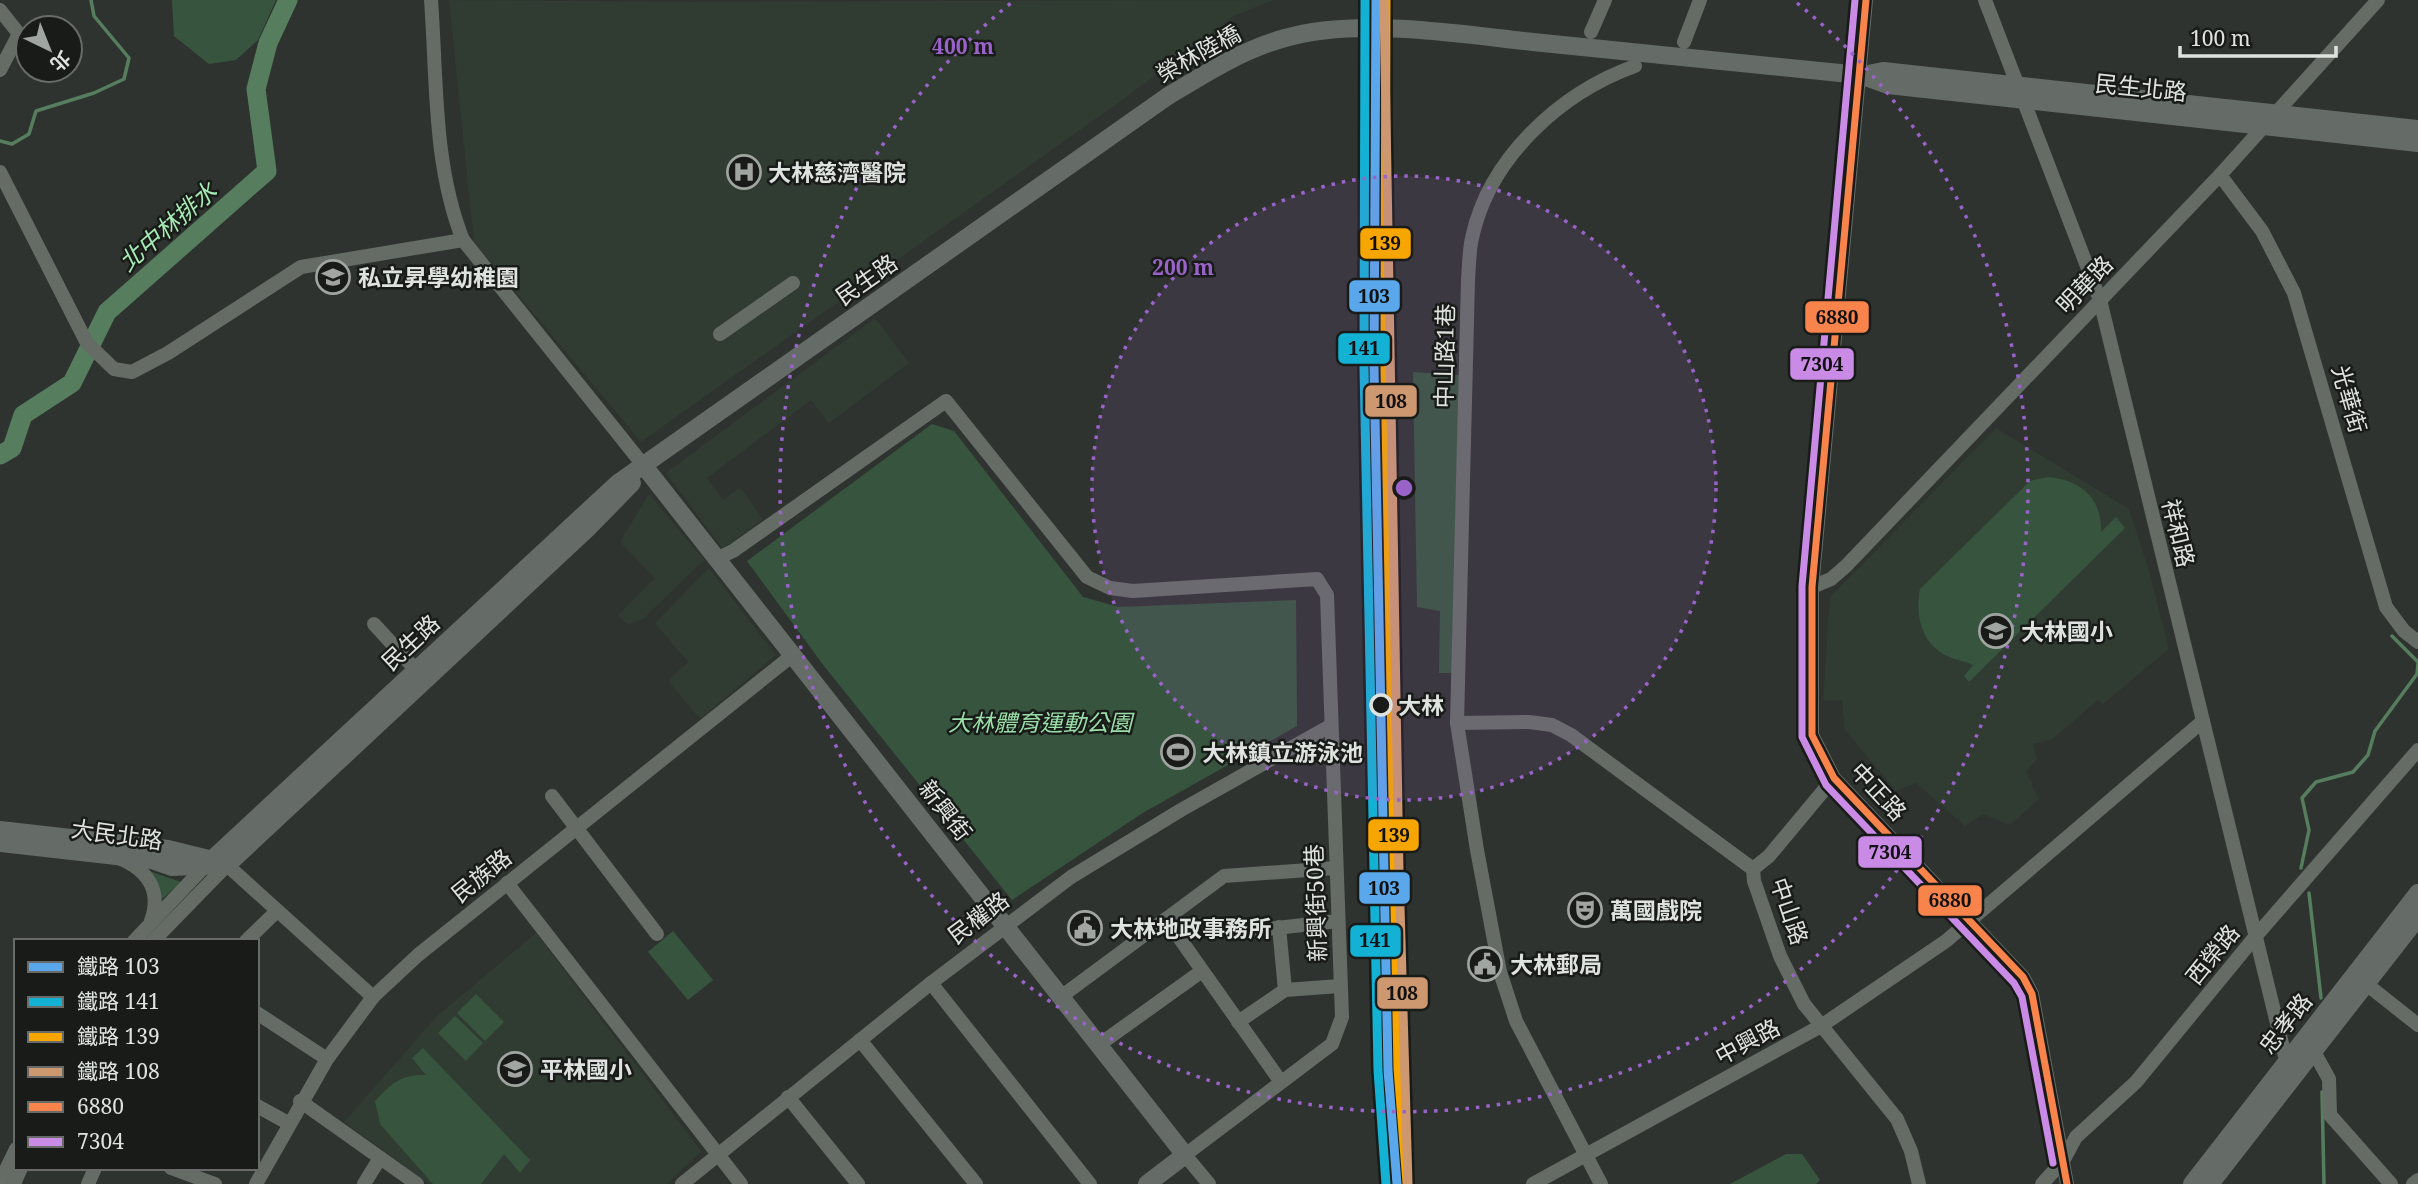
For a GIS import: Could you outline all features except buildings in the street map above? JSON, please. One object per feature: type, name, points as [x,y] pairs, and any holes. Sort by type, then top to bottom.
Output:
[{"type":"main road","name":"榮林陸橋","points":[[944,254],[1168,96],[1234,55],[1287,37],[1332,30],[1395,30],[1772,65]]},
{"type":"main road","name":"民生北路","points":[[1772,65],[1860,75],[1888,85],[2020,93],[2271,119],[2418,129]]},
{"type":"main road","name":"民生北路","points":[[2271,119],[2418,143]]},
{"type":"main road","name":"民生路","points":[[215,866],[416,670],[618,483],[944,254]]},
{"type":"main road","name":"民生路","points":[[215,866],[616,502],[644,466]]},
{"type":"main road","name":"新興街","points":[[644,466],[1185,1154]]},
{"type":"main road","name":"大民北路","points":[[0,830],[111,841],[215,866]]},
{"type":"main road","name":"大民北路","points":[[0,843],[152,860],[172,867],[215,866]]},
{"type":"main road","name":"忠孝路","points":[[2203,1181],[2286,1060],[2418,893]]},
{"type":"main road","name":"忠孝路","points":[[2203,1181],[2313,1050],[2418,917]]},
{"type":"main road","points":[[1147,1184],[1185,1154]]},
{"type":"street","points":[[431,0],[443,170],[449,205],[463,240],[644,466]]},
{"type":"street","points":[[1591,32],[1605,0]]},
{"type":"street","points":[[1685,42],[1700,0]]},
{"type":"street","name":"中正路","points":[[1866,0],[1812,587],[1812,735],[1834,778],[2015,967],[2032,994],[2067,1184]]},
{"type":"street","name":"祥和路","points":[[1985,0],[2100,300],[2286,1060]]},
{"type":"street","name":"明華路","points":[[1812,587],[1830,579],[1846,566],[2220,175],[2378,0]]},
{"type":"street","points":[[0,10],[19,34],[0,70]]},
{"type":"street","name":"中山路1巷","points":[[1601,1184],[1588,1154],[1516,1021],[1500,972],[1476,850],[1457,723],[1468,280],[1472,238],[1487,195],[1500,173],[1536,128],[1580,90],[1634,66]]},
{"type":"street","points":[[0,172],[87,343],[114,369],[132,372],[168,353],[301,267],[463,240]]},
{"type":"street","name":"光華街","points":[[2220,175],[2262,231],[2294,293],[2327,397],[2386,607],[2404,631],[2418,642]]},
{"type":"street","points":[[720,334],[793,284]]},
{"type":"street","name":"新興街50巷","points":[[718,558],[733,551],[946,401],[1087,578],[1110,588],[1133,591],[1317,579],[1327,595],[1342,1017],[1332,1044],[1185,1154]]},
{"type":"street","points":[[374,624],[416,670]]},
{"type":"street","name":"民族路","points":[[256,1184],[300,1101],[373,997],[418,955],[794,654]]},
{"type":"street","name":"中興路","points":[[1533,1184],[1821,1026],[1972,921],[1995,898],[2203,720]]},
{"type":"street","name":"中山路","points":[[1457,723],[1552,725],[1571,735],[1753,869],[1754,881],[1780,956],[1804,1004],[1897,1119],[1911,1151],[1919,1184]]},
{"type":"street","name":"民權路","points":[[682,1184],[931,983],[1071,877],[1330,726]]},
{"type":"street","name":"西榮路","points":[[2042,1184],[2063,1161],[2076,1137],[2136,1082],[2255,937],[2418,751]]},
{"type":"street","points":[[1753,869],[1769,856],[1834,778]]},
{"type":"street","points":[[552,796],[657,934]]},
{"type":"street","points":[[115,857],[131,863],[149,877],[155,897],[155,910],[150,924]]},
{"type":"street","points":[[136,939],[215,866],[277,911],[373,997]]},
{"type":"street","name":"民生路","points":[[155,939],[215,866]]},
{"type":"street","points":[[1062,996],[1224,876],[1336,868]]},
{"type":"street","points":[[508,883],[741,1184]]},
{"type":"street","points":[[248,939],[277,911]]},
{"type":"street","points":[[1166,919],[1281,1082]]},
{"type":"street","points":[[1251,931],[1338,921]]},
{"type":"street","points":[[1279,927],[1285,990]]},
{"type":"street","points":[[1100,1044],[1202,971]]},
{"type":"street","points":[[931,983],[1090,1184]]},
{"type":"street","points":[[2365,984],[2418,1025]]},
{"type":"street","points":[[1238,1022],[1285,990],[1340,986]]},
{"type":"street","points":[[259,1014],[327,1059]]},
{"type":"street","points":[[860,1040],[976,1184]]},
{"type":"street","points":[[2286,1060],[2313,1050],[2329,1079],[2330,1115],[2391,1184]]},
{"type":"street","points":[[789,1097],[858,1184]]},
{"type":"street","points":[[300,1101],[417,1184]]},
{"type":"street","points":[[259,1107],[288,1123]]},
{"type":"street","points":[[0,1182],[14,1153]]},
{"type":"street","name":"新興街","points":[[1185,1154],[1209,1184]]},
{"type":"street","points":[[364,1184],[380,1158]]},
{"type":"street","points":[[176,1170],[215,1184]]},
{"type":"street","points":[[2413,1184],[2418,1180]]},
{"type":"shaded area","name":"大林慈濟醫院","points":[[449,0],[1273,0],[1234,16],[1118,103],[641,442],[474,242]]},
{"type":"shaded area","points":[[875,318],[909,363],[829,423],[811,400],[707,478],[723,500],[740,487],[763,519],[723,549],[666,473]]},
{"type":"shaded area","name":"大林國小","points":[[1996,428],[2129,509],[2149,571],[2169,649],[2103,704],[2098,700],[2051,740],[2033,744],[2037,759],[2026,771],[2039,799],[2010,825],[1983,814],[1965,826],[1916,783],[1896,791],[1845,730],[1842,700],[1823,701],[1830,597]]},
{"type":"shaded area","points":[[649,494],[704,560],[643,619],[628,625],[618,615],[655,578],[620,542]]},
{"type":"shaded area","points":[[709,568],[776,655],[700,719],[668,681],[688,662],[655,623]]},
{"type":"shaded area","name":"平林國小","points":[[536,933],[701,1151],[667,1184],[429,1184],[344,1122],[437,1016]]},
{"type":"green space","points":[[172,0],[276,0],[258,40],[236,60],[209,64],[174,36]]},
{"type":"green space","points":[[1413,372],[1459,375],[1453,673],[1439,673],[1440,611],[1417,607]]},
{"type":"green space","name":"大林體育運動公園","points":[[932,424],[954,431],[1083,597],[1119,607],[1296,600],[1297,726],[1141,814],[1012,900],[824,666],[747,561]]},
{"type":"green space","points":[[2048,477],[2070,482],[2087,493],[2098,509],[2101,532],[2116,517],[2125,528],[1969,682],[1964,676],[1973,665],[1947,656],[1931,644],[1926,636],[1919,618],[1920,589],[2030,481]]},
{"type":"green space","points":[[149,871],[181,882],[162,899]]},
{"type":"green space","points":[[673,931],[713,980],[688,1000],[648,952]]},
{"type":"green space","points":[[476,994],[504,1022],[485,1041],[457,1013]]},
{"type":"green space","points":[[455,1016],[483,1043],[466,1061],[438,1033]]},
{"type":"green space","points":[[423,1048],[530,1160],[520,1173],[504,1154],[481,1184],[433,1184],[380,1124],[375,1101],[403,1078],[426,1075],[412,1058]]},
{"type":"green space","points":[[1786,1154],[1802,1154],[1820,1180],[1816,1184],[1730,1184]]},
{"type":"waterway","points":[[0,141],[12,144],[29,134],[36,111],[94,93],[124,79],[129,58],[94,16],[91,0]]},
{"type":"waterway","name":"北中林排水","points":[[0,455],[12,448],[23,415],[72,383],[107,312],[267,171],[256,89],[268,43],[288,0]]},
{"type":"waterway","points":[[2392,636],[2418,662]]},
{"type":"waterway","points":[[2301,868],[2309,830],[2302,798],[2316,782],[2353,772],[2368,755],[2375,731],[2417,674],[2418,664]]},
{"type":"waterway","points":[[2309,893],[2321,998]]},
{"type":"waterway","points":[[2322,1092],[2324,1184]]},
{"type":"rail line","name":"141","points":[[1365,0],[1364,367],[1378,1070],[1386,1184]]},
{"type":"rail line","name":"103","points":[[1376,0],[1374,367],[1388,1070],[1397,1184]]},
{"type":"rail line","name":"108","points":[[1384,0],[1399,872],[1408,1184]]},
{"type":"rail line","name":"139","points":[[1386,0],[1385,367],[1398,1069],[1407,1183]]},
{"type":"transit line","name":"7304","points":[[1855,0],[1802,586],[1802,737],[1826,785],[2014,983],[2022,997],[2053,1163]]},
{"type":"transit line","name":"6880","points":[[1866,0],[1812,587],[1812,735],[1834,778],[2023,977],[2032,994],[2067,1184]]},
{"type":"place","name":"大林慈濟醫院","points":[[744,172]]},
{"type":"place","name":"私立昇學幼稚園","points":[[333,277]]},
{"type":"place","name":"大林國小","points":[[1996,631]]},
{"type":"place","name":"大林","points":[[1381,705]]},
{"type":"place","name":"大林鎮立游泳池","points":[[1178,752]]},
{"type":"place","name":"萬國戲院","points":[[1585,910]]},
{"type":"place","name":"大林地政事務所","points":[[1085,928]]},
{"type":"place","name":"大林郵局","points":[[1485,964]]},
{"type":"place","name":"平林國小","points":[[515,1069]]}]
